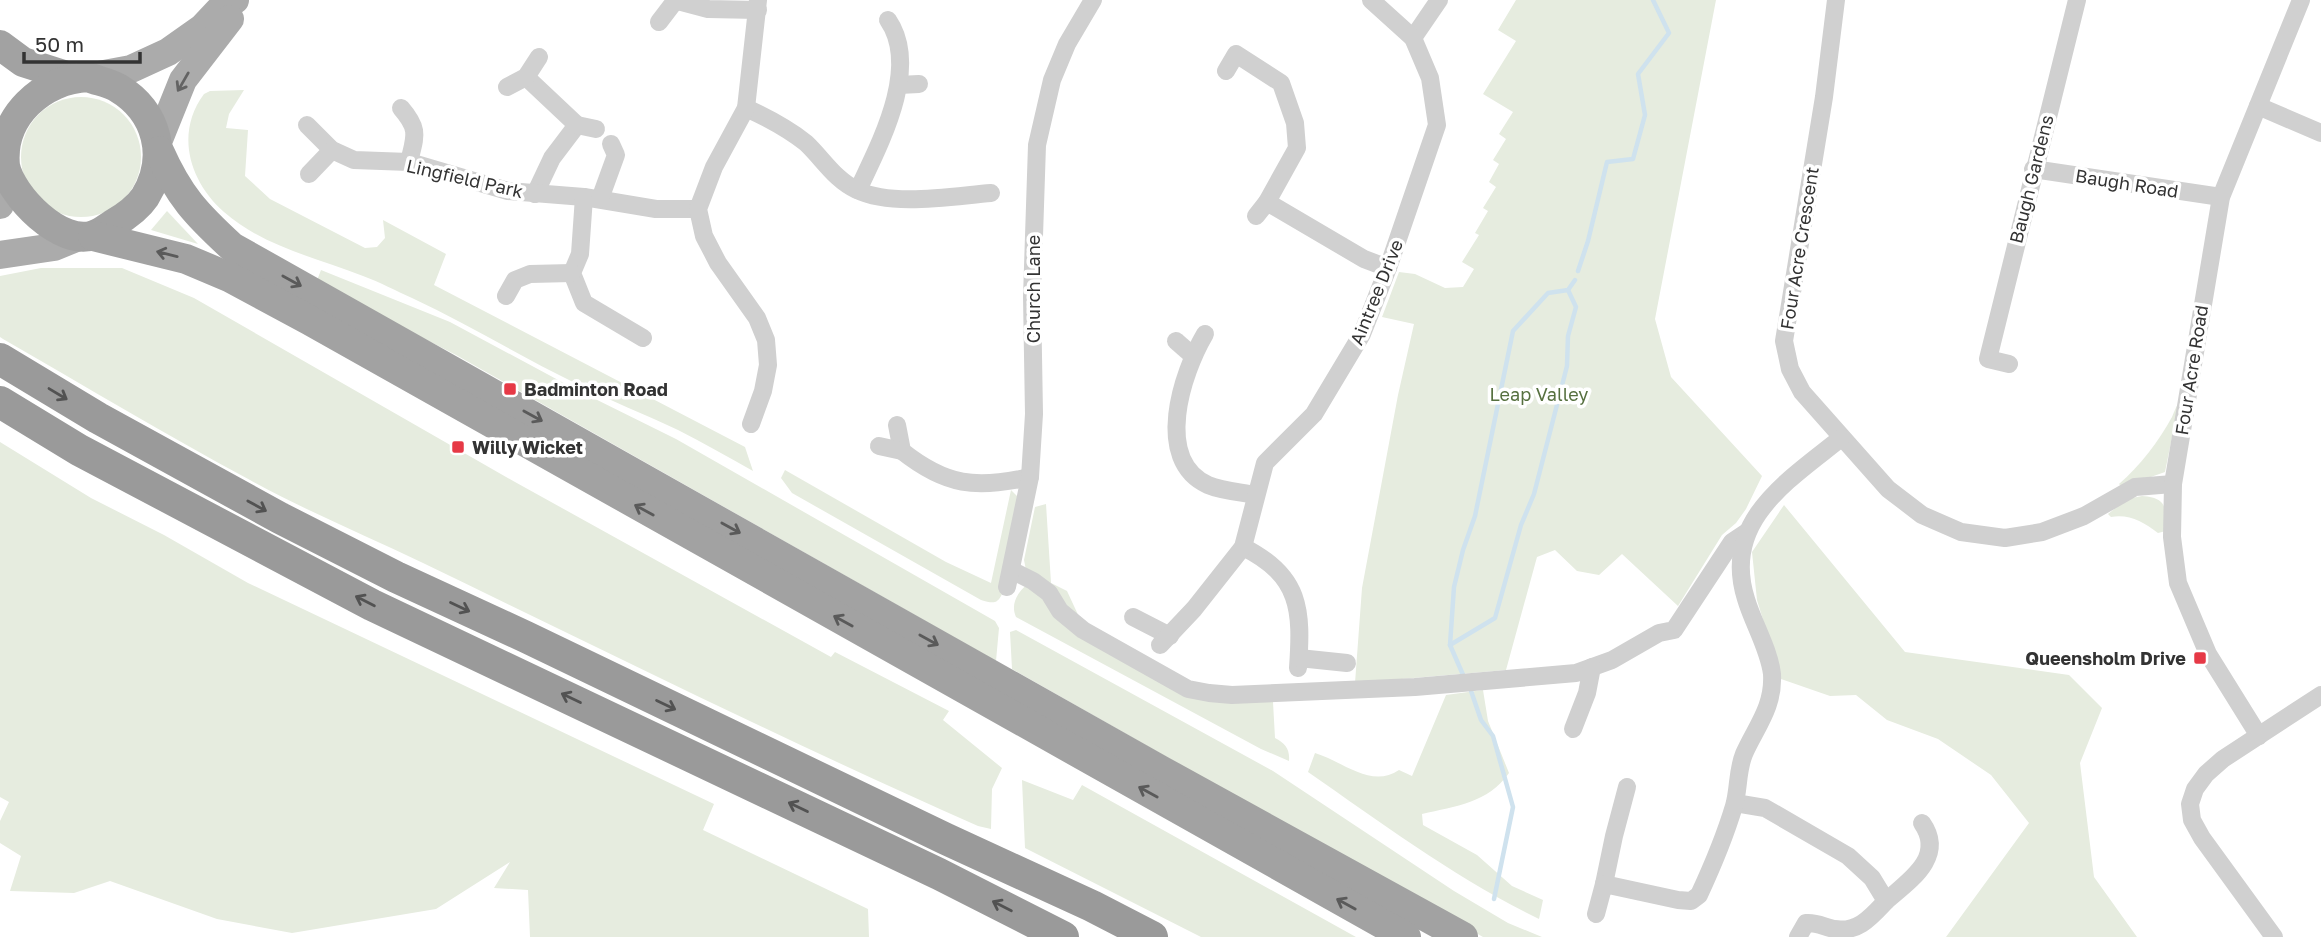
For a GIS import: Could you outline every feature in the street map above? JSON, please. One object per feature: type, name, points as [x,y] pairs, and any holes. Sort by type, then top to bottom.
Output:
[{"type":"highway","points":[[0,46],[23,62],[116,86],[136,101],[152,124],[173,181],[188,203],[232,247],[1150,764],[1463,937]]},
{"type":"highway","points":[[81,78],[34,94],[15,116],[3,157],[26,206],[57,227],[186,258],[231,278],[1406,937]]},
{"type":"highway","points":[[87,236],[127,216],[143,200],[155,180],[158,146]]},
{"type":"highway","points":[[0,359],[98,418],[280,519],[396,578],[526,637],[1152,937]]},
{"type":"highway","points":[[0,402],[79,450],[372,605],[914,862],[1063,937]]},
{"type":"main road","points":[[81,78],[131,69],[168,52],[202,28],[218,10],[235,0],[229,20],[183,80],[158,146]]},
{"type":"main road","points":[[0,205],[3,157]]},
{"type":"main road","points":[[0,255],[54,247],[87,236]]},
{"type":"street","points":[[659,22],[675,0],[708,9],[758,5],[746,108],[714,167],[698,209],[704,236],[718,263],[757,318],[766,340],[768,365],[763,391],[751,424]]},
{"type":"street","name":"Church Lane","points":[[1093,0],[1068,44],[1052,80],[1037,145],[1032,297],[1034,414],[1030,477],[1009,579],[1032,581],[1049,593],[1060,611],[1083,630],[1188,689],[1233,695],[1466,683],[1576,673],[1592,667]]},
{"type":"street","name":"Aintree Drive","points":[[1133,617],[1165,640],[1243,547],[1265,463],[1314,414],[1335,382],[1362,334],[1388,268],[1437,125],[1430,78],[1413,38],[1371,0]]},
{"type":"street","points":[[1413,38],[1439,0]]},
{"type":"street","name":"Four Acre Crescent","points":[[1836,0],[1824,97],[1784,341],[1790,369],[1802,392],[1888,489],[1922,515],[1961,532],[2005,538],[2042,533],[2084,516],[2135,487],[2173,484]]},
{"type":"street","name":"Baugh Gardens","points":[[2009,364],[1980,357],[2077,0]]},
{"type":"street","name":"Four Acre Road","points":[[2259,736],[2208,654],[2178,583],[2172,537],[2173,484],[2221,197],[2301,0]]},
{"type":"street","points":[[858,190],[889,124],[899,85],[898,40],[888,20]]},
{"type":"street","points":[[1226,71],[1236,54],[1281,83],[1292,110],[1297,148],[1261,209],[1388,268]]},
{"type":"street","points":[[508,87],[526,77],[539,57]]},
{"type":"street","points":[[526,77],[577,125],[596,129]]},
{"type":"street","points":[[899,85],[919,84]]},
{"type":"street","points":[[2258,106],[2321,134]]},
{"type":"street","points":[[401,108],[414,123],[409,162]]},
{"type":"street","points":[[746,108],[779,123],[807,145],[830,170],[858,190],[886,197],[923,198],[991,193]]},
{"type":"street","name":"Lingfield Park","points":[[307,125],[332,150],[354,160],[409,162],[508,191],[592,198],[656,209],[698,209]]},
{"type":"street","points":[[535,194],[552,158],[577,125]]},
{"type":"street","points":[[611,144],[616,155],[592,198],[580,254],[572,272],[584,303],[633,339]]},
{"type":"street","points":[[309,174],[332,150]]},
{"type":"street","name":"Baugh Road","points":[[2033,169],[2221,197]]},
{"type":"street","points":[[506,296],[515,280],[530,274],[572,272]]},
{"type":"street","points":[[1205,334],[1192,355],[1175,424],[1178,453],[1192,474],[1208,485],[1256,495]]},
{"type":"street","points":[[1176,341],[1192,355]]},
{"type":"street","points":[[897,425],[902,451]]},
{"type":"street","points":[[1604,884],[1691,901],[1699,895],[1735,803],[1737,776],[1744,754],[1767,713],[1772,675],[1744,596],[1742,548],[1756,515],[1770,496],[1841,438]]},
{"type":"street","points":[[879,446],[902,451],[924,469],[958,482],[999,484],[1030,477]]},
{"type":"street","points":[[1573,729],[1587,693],[1592,667],[1612,660],[1659,634],[1674,630],[1731,542],[1747,532]]},
{"type":"street","points":[[1243,547],[1273,567],[1286,582],[1298,603],[1299,663],[1348,663]]},
{"type":"street","points":[[2274,937],[2202,838],[2192,820],[2190,804],[2195,789],[2206,774],[2223,759],[2321,695]]},
{"type":"street","points":[[1596,914],[1627,787]]},
{"type":"street","points":[[1735,803],[1765,808],[1848,856],[1872,878],[1886,901]]},
{"type":"street","points":[[1798,937],[1807,923],[1814,922],[1848,930],[1864,924],[1928,860],[1930,849],[1927,830],[1922,823]]},
{"type":"green space","name":"Leap Valley","points":[[1516,0],[1716,0],[1655,319],[1671,377],[1762,476],[1746,509],[1736,523],[1722,535],[1678,606],[1622,554],[1599,575],[1577,571],[1555,550],[1537,557],[1506,670],[1355,683],[1362,588],[1414,324],[1382,317],[1399,272],[1415,274],[1445,288],[1463,287],[1474,269],[1462,262],[1479,235],[1475,233],[1488,211],[1483,208],[1496,187],[1489,182],[1499,164],[1493,160],[1506,139],[1499,134],[1513,112],[1483,94],[1516,41],[1498,30]]},
{"type":"green space","points":[[244,90],[229,114],[226,128],[248,130],[245,176],[270,199],[365,248],[377,247],[385,238],[383,220],[446,254],[434,285],[745,447],[753,471],[678,430],[589,390],[412,298],[369,278],[273,243],[239,224],[212,200],[202,186],[190,156],[188,140],[195,109],[204,94],[210,91]]},
{"type":"green space","points":[[81,97],[104,102],[123,115],[136,134],[141,157],[136,180],[123,199],[104,212],[81,217],[58,212],[39,199],[26,180],[21,157],[26,134],[39,115],[58,102]]},
{"type":"green space","points":[[167,211],[198,244],[151,230]]},
{"type":"green space","points":[[41,268],[122,268],[194,298],[515,482],[831,657],[835,652],[949,711],[943,720],[1002,768],[992,789],[991,829],[978,826],[699,697],[292,502],[188,446],[3,339],[0,337],[0,276]]},
{"type":"green space","points":[[321,270],[450,322],[676,439],[995,621],[999,628],[996,661],[456,355],[316,283]]},
{"type":"green space","points":[[2179,402],[2165,472],[2122,487],[2119,484],[2155,444]]},
{"type":"green space","points":[[0,442],[91,498],[164,535],[248,583],[714,804],[703,830],[868,909],[869,937],[530,937],[528,890],[494,888],[510,862],[436,909],[292,933],[217,919],[110,881],[74,893],[10,891],[21,856],[0,843],[0,821],[9,802],[0,797]]},
{"type":"green space","points":[[785,470],[946,562],[991,583],[1011,490],[1020,499],[1000,598],[994,602],[981,600],[792,493],[781,478]]},
{"type":"green space","points":[[2142,496],[2157,499],[2164,506],[2166,531],[2158,533],[2136,520],[2111,517],[2108,514],[2127,499]]},
{"type":"green space","points":[[1046,504],[1051,583],[1067,591],[1080,619],[1026,570],[1024,560],[1035,507]]},
{"type":"green space","points":[[1784,505],[1905,652],[2069,675],[2102,708],[2080,763],[2094,877],[2137,937],[1946,937],[2029,823],[1991,775],[1938,739],[1887,720],[1856,695],[1830,696],[1781,679],[1757,600],[1752,552]]},
{"type":"green space","points":[[1029,583],[1065,619],[1217,701],[1273,702],[1275,738],[1286,747],[1289,761],[1261,749],[1016,617],[1016,598]]},
{"type":"green space","points":[[1016,630],[1273,771],[1454,891],[1508,923],[1542,937],[1483,937],[1012,669],[1010,632]]},
{"type":"green space","points":[[1483,690],[1488,721],[1509,773],[1501,783],[1481,797],[1422,814],[1423,825],[1477,855],[1512,886],[1543,900],[1539,919],[1450,869],[1308,772],[1315,753],[1367,775],[1388,775],[1399,770],[1412,776],[1446,695]]},
{"type":"green space","points":[[1022,780],[1073,800],[1082,785],[1356,937],[1201,937],[1025,848]]},
{"type":"waterway","points":[[1578,271],[1607,162],[1633,159],[1645,115],[1638,74],[1669,33],[1653,0]]},
{"type":"waterway","points":[[1464,677],[1450,645],[1454,587],[1475,516],[1513,331],[1548,293],[1568,290],[1575,280]]},
{"type":"waterway","points":[[1450,645],[1495,618],[1521,525],[1534,494],[1567,366],[1568,336],[1576,307],[1568,290]]},
{"type":"waterway","points":[[1470,688],[1481,720],[1493,736],[1513,807],[1494,899]]},
{"type":"place","name":"Badminton Road","points":[[510,389]]},
{"type":"place","name":"Willy Wicket","points":[[458,447]]},
{"type":"place","name":"Queensholm Drive","points":[[2200,658]]}]
